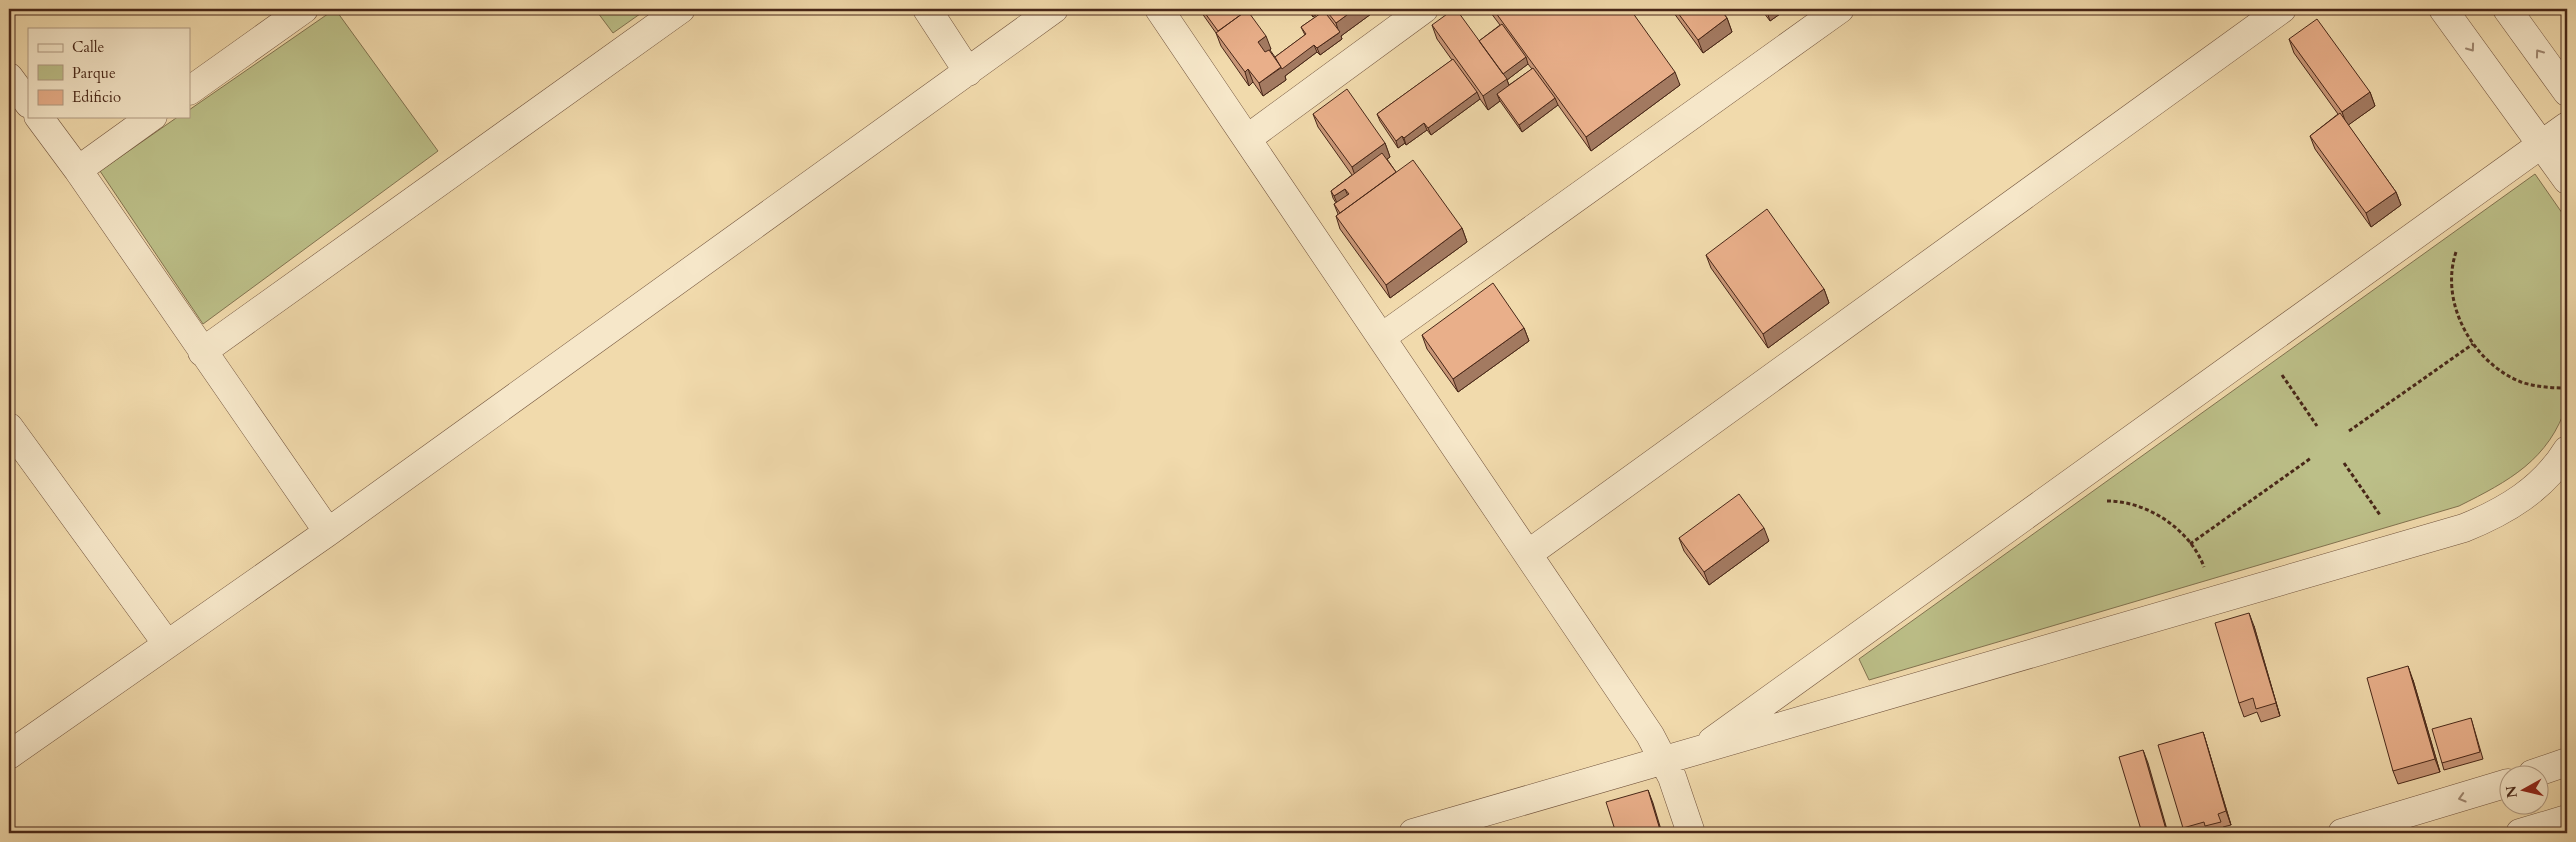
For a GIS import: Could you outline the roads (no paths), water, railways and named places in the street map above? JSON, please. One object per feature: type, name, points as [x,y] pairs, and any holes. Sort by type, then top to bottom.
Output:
[{"type":"street","points":[[190,90],[304,9]]},
{"type":"street","points":[[202,352],[681,9]]},
{"type":"street","points":[[927,9],[968,72]]},
{"type":"street","points":[[9,755],[328,532],[1054,9]]},
{"type":"street","points":[[1159,9],[1650,735],[1665,761],[1679,795],[1691,833]]},
{"type":"street","points":[[1248,138],[1424,9]]},
{"type":"street","points":[[1382,337],[1840,9]]},
{"type":"street","points":[[1528,554],[2282,9]]},
{"type":"street","points":[[2443,9],[2567,180]]},
{"type":"street","points":[[2507,9],[2567,92]]},
{"type":"street","points":[[9,77],[28,103]]},
{"type":"street","points":[[39,118],[78,170],[328,532]]},
{"type":"street","points":[[78,170],[150,118]]},
{"type":"street","points":[[1695,752],[2567,126]]},
{"type":"street","points":[[9,427],[167,644]]},
{"type":"street","points":[[1413,833],[2464,528],[2514,504],[2553,469],[2567,450]]},
{"type":"street","points":[[2548,769],[2567,762]]},
{"type":"street","points":[[2342,833],[2498,786]]},
{"type":"street","points":[[2520,833],[2567,819]]}]
